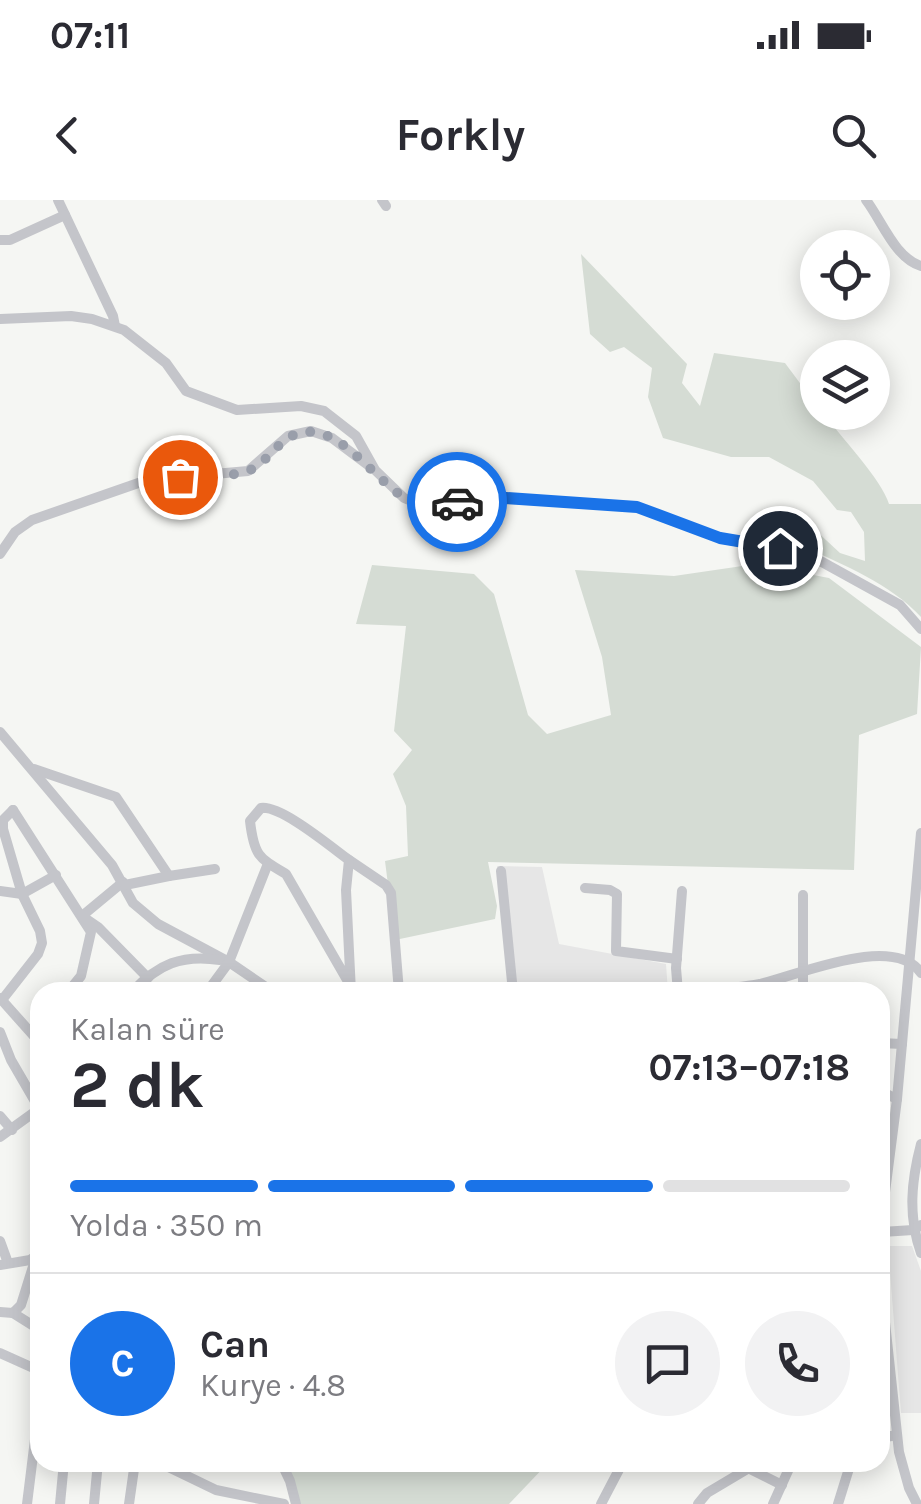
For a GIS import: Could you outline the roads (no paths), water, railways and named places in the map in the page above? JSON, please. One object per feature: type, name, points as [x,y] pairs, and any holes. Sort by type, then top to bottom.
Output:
[{"type":"street","points":[[58,200],[115,326]]},
{"type":"street","points":[[866,200],[898,248],[909,261],[921,266]]},
{"type":"street","points":[[0,240],[10,240],[65,215]]},
{"type":"street","points":[[0,319],[72,316],[115,326],[166,363],[186,390],[237,410],[301,406],[324,412],[356,436],[376,470]]},
{"type":"street","points":[[0,554],[15,532],[32,520],[147,480],[248,471],[288,436],[311,431],[332,438],[376,470],[404,498],[421,505],[506,498],[637,507],[720,538],[813,557],[900,605],[921,629]]},
{"type":"street","points":[[0,732],[124,883],[133,903],[158,924],[258,982]]},
{"type":"street","points":[[28,766],[67,783],[116,797],[169,876]]},
{"type":"street","points":[[215,982],[228,962],[264,862],[250,821],[261,808],[270,807],[390,890],[398,982]]},
{"type":"street","points":[[0,812],[13,810]]},
{"type":"street","points":[[13,810],[91,932],[76,982]]},
{"type":"street","points":[[13,810],[3,820],[4,829],[22,894],[42,943],[2,1003],[30,1029]]},
{"type":"street","points":[[890,1161],[921,833]]},
{"type":"street","points":[[349,860],[346,890],[351,982]]},
{"type":"street","points":[[264,862],[286,874],[347,982]]},
{"type":"street","points":[[82,916],[124,883],[215,868]]},
{"type":"street","points":[[502,871],[512,982]]},
{"type":"street","points":[[0,891],[22,894],[56,875]]},
{"type":"street","points":[[586,888],[616,894],[616,950],[677,959]]},
{"type":"street","points":[[679,982],[682,892]]},
{"type":"street","points":[[803,895],[804,982]]},
{"type":"street","points":[[82,916],[148,978]]},
{"type":"street","points":[[765,982],[875,956],[896,955],[910,960],[921,972]]},
{"type":"street","points":[[143,982],[182,958],[228,962]]},
{"type":"street","points":[[0,1032],[30,1092]]},
{"type":"street","points":[[890,1043],[902,1044]]},
{"type":"street","points":[[890,1096],[897,1099]]},
{"type":"street","points":[[0,1116],[12,1130]]},
{"type":"street","points":[[0,1137],[30,1116]]},
{"type":"street","points":[[921,1144],[912,1180],[921,1253]]},
{"type":"street","points":[[890,1231],[917,1227]]},
{"type":"street","points":[[0,1241],[4,1264],[30,1257]]},
{"type":"street","points":[[13,1313],[21,1305],[30,1279]]},
{"type":"street","points":[[0,1312],[13,1313],[30,1324]]},
{"type":"street","points":[[0,1353],[30,1366]]},
{"type":"street","points":[[890,1398],[906,1478],[917,1504]]},
{"type":"street","points":[[890,1436],[897,1435]]},
{"type":"street","points":[[27,1504],[31,1472]]},
{"type":"street","points":[[60,1504],[63,1472]]},
{"type":"street","points":[[94,1504],[97,1472]]},
{"type":"street","points":[[129,1504],[134,1472]]},
{"type":"street","points":[[179,1472],[216,1490],[284,1504]]},
{"type":"street","points":[[286,1472],[296,1504]]},
{"type":"street","points":[[601,1504],[618,1472]]},
{"type":"street","points":[[698,1504],[707,1493],[742,1472]]},
{"type":"street","points":[[757,1472],[782,1485]]},
{"type":"street","points":[[773,1504],[788,1472]]},
{"type":"street","points":[[838,1504],[847,1472]]},
{"type":"street","points":[[906,1478],[921,1474]]}]
